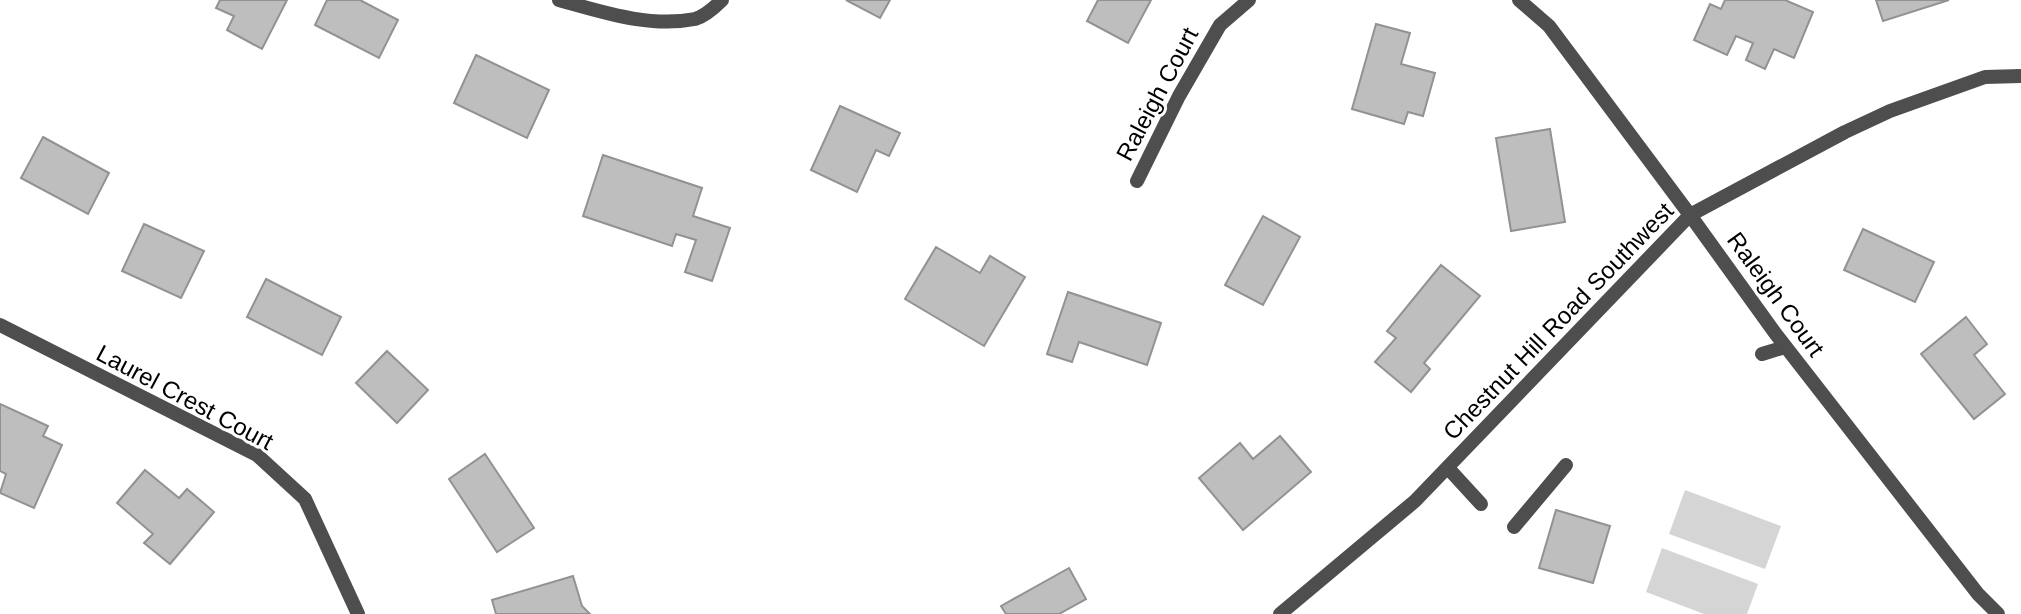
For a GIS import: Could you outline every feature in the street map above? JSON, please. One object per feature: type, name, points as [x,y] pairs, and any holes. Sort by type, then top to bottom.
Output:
[{"type":"street","points":[[559,0],[612,15],[656,21],[698,18],[722,0]]},
{"type":"street","name":"Raleigh Court","points":[[1137,181],[1179,96],[1220,25],[1249,0]]},
{"type":"street","name":"Raleigh Court","points":[[1519,0],[1549,26],[1785,346],[1978,594],[1998,614]]},
{"type":"street","name":"Chestnut Hill Road Southwest","points":[[1280,614],[1415,502],[1690,215],[1844,132],[1891,111],[1985,77],[2021,76]]},
{"type":"street","name":"Laurel Crest Court","points":[[0,326],[257,455],[305,499],[358,614]]},
{"type":"street","points":[[1762,354],[1785,346]]},
{"type":"street","points":[[1514,527],[1566,465]]},
{"type":"street","points":[[1448,468],[1481,505]]},
{"type":"shaded area","points":[[1685,490],[1781,526],[1765,569],[1669,534]]},
{"type":"shaded area","points":[[1662,548],[1758,584],[1747,614],[1704,614],[1646,592]]},
{"type":"building","points":[[220,0],[287,0],[262,49],[227,30],[234,16],[216,8]]},
{"type":"building","points":[[327,0],[360,0],[398,20],[379,58],[315,25]]},
{"type":"building","points":[[846,0],[890,0],[880,18]]},
{"type":"building","points":[[1098,0],[1151,0],[1128,43],[1087,21]]},
{"type":"building","points":[[1725,0],[1785,0],[1813,12],[1794,58],[1774,49],[1765,69],[1746,60],[1753,43],[1736,36],[1727,55],[1694,40],[1710,4],[1721,9]]},
{"type":"building","points":[[1876,0],[1949,0],[1883,21]]},
{"type":"building","points":[[1376,24],[1410,33],[1401,64],[1435,73],[1423,116],[1408,112],[1404,124],[1352,109]]},
{"type":"building","points":[[476,55],[549,90],[527,138],[454,103]]},
{"type":"building","points":[[840,106],[900,133],[889,156],[876,150],[857,192],[811,170]]},
{"type":"building","points":[[1550,129],[1565,222],[1511,231],[1496,138]]},
{"type":"building","points":[[43,137],[109,173],[88,214],[21,178]]},
{"type":"building","points":[[603,155],[702,188],[693,216],[730,228],[712,281],[685,272],[696,240],[676,234],[672,246],[583,216]]},
{"type":"building","points":[[1263,216],[1300,237],[1263,305],[1225,285]]},
{"type":"building","points":[[144,224],[204,251],[181,298],[122,271]]},
{"type":"building","points":[[1863,229],[1934,262],[1915,302],[1844,270]]},
{"type":"building","points":[[936,247],[980,273],[990,256],[1025,277],[984,346],[905,299]]},
{"type":"building","points":[[1441,265],[1480,296],[1424,363],[1430,369],[1411,392],[1375,362],[1396,338],[1387,331]]},
{"type":"building","points":[[266,279],[341,317],[322,355],[247,317]]},
{"type":"building","points":[[1068,292],[1161,323],[1147,365],[1079,342],[1072,362],[1047,354]]},
{"type":"building","points":[[1966,317],[1987,344],[1974,355],[2005,394],[1974,419],[1921,354]]},
{"type":"building","points":[[387,351],[428,390],[397,423],[356,383]]},
{"type":"building","points":[[0,404],[48,426],[43,436],[62,445],[34,508],[0,493],[6,474],[0,471]]},
{"type":"building","points":[[1280,436],[1311,472],[1243,530],[1199,478],[1240,443],[1253,459]]},
{"type":"building","points":[[485,454],[534,528],[497,552],[449,479]]},
{"type":"building","points":[[145,470],[179,498],[187,489],[214,512],[170,564],[144,543],[153,534],[117,503]]},
{"type":"building","points":[[1556,510],[1610,526],[1593,583],[1539,568]]},
{"type":"building","points":[[1069,568],[1086,599],[1059,614],[1006,614],[1001,606]]},
{"type":"building","points":[[573,576],[582,606],[590,614],[496,614],[492,600]]}]
